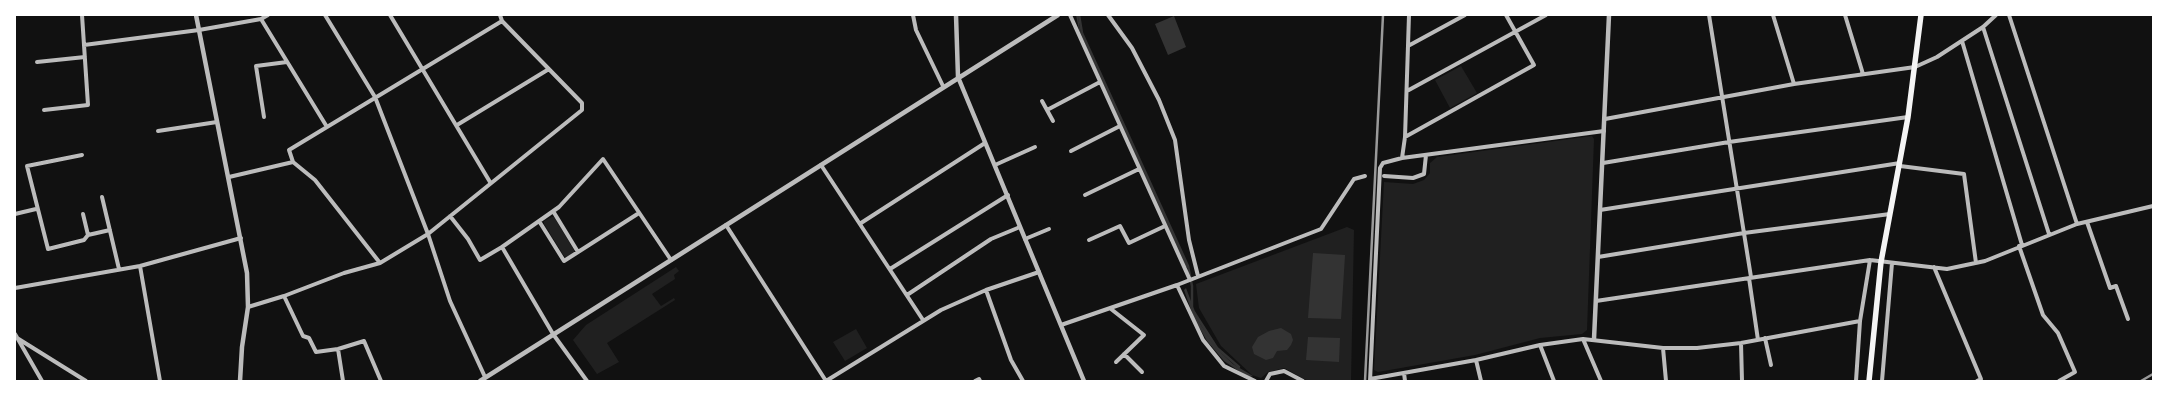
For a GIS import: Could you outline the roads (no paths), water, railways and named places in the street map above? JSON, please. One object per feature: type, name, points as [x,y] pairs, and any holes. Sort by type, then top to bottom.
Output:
[{"type":"main road","points":[[1869,381],[1881,262],[1908,117],[1921,15]]},
{"type":"street","points":[[44,110],[88,105],[82,15]]},
{"type":"street","points":[[196,15],[247,273],[248,306],[242,347],[240,381]]},
{"type":"street","points":[[84,45],[198,30],[268,15]]},
{"type":"street","points":[[325,15],[375,97],[428,234],[450,301],[485,377]]},
{"type":"street","points":[[391,15],[490,182]]},
{"type":"street","points":[[248,306],[284,296],[344,273],[380,263],[428,234],[490,182],[582,110],[582,103],[502,21],[500,15]]},
{"type":"street","points":[[913,15],[916,30],[943,86]]},
{"type":"street","points":[[956,15],[958,76],[1084,381]]},
{"type":"street","points":[[480,381],[958,76],[1058,15]]},
{"type":"street","points":[[1070,15],[1190,280]]},
{"type":"street","points":[[1108,15],[1132,48],[1159,100],[1175,140],[1189,240],[1198,276]]},
{"type":"street","points":[[1402,158],[1405,137],[1410,15]]},
{"type":"street","points":[[1408,46],[1465,15]]},
{"type":"street","points":[[1405,137],[1534,65],[1506,15]]},
{"type":"street","points":[[1407,92],[1514,31],[1546,15]]},
{"type":"street","points":[[1594,339],[1609,15]]},
{"type":"street","points":[[1709,15],[1744,233],[1758,340]]},
{"type":"street","points":[[1773,15],[1794,84]]},
{"type":"street","points":[[1845,15],[1863,74]]},
{"type":"street","points":[[1605,119],[1794,84],[1915,68],[1962,41],[1983,27],[1996,15]]},
{"type":"street","points":[[2009,15],[2077,224]]},
{"type":"street","points":[[261,18],[327,127]]},
{"type":"street","points":[[380,263],[315,180],[293,162],[290,150],[502,21]]},
{"type":"street","points":[[1983,27],[2049,234]]},
{"type":"street","points":[[1962,41],[2021,246],[2043,315],[2058,333],[2075,372],[2059,381]]},
{"type":"street","points":[[37,62],[85,57]]},
{"type":"street","points":[[264,118],[256,66],[287,62]]},
{"type":"street","points":[[457,125],[549,69]]},
{"type":"street","points":[[1047,110],[1100,82]]},
{"type":"street","points":[[1042,100],[1053,121]]},
{"type":"street","points":[[1603,163],[1729,142],[1908,117]]},
{"type":"street","points":[[158,131],[218,122]]},
{"type":"street","points":[[1071,151],[1120,126]]},
{"type":"street","points":[[1604,131],[1402,158],[1383,163],[1380,168],[1370,380],[1476,360],[1540,345],[1583,339],[1664,348],[1697,348],[1741,344],[1764,338],[1860,321]]},
{"type":"street","points":[[861,223],[986,143]]},
{"type":"street","points":[[995,165],[1035,147]]},
{"type":"street","points":[[82,155],[26,166],[48,249],[84,240],[88,235],[110,230]]},
{"type":"street","points":[[1384,176],[1413,178],[1424,174],[1426,155]]},
{"type":"street","points":[[450,216],[468,239],[480,260],[553,211],[603,159],[671,260]]},
{"type":"street","points":[[229,177],[293,162]]},
{"type":"street","points":[[821,165],[861,223],[922,320]]},
{"type":"street","points":[[1600,210],[1900,165],[1964,174],[1976,263]]},
{"type":"street","points":[[1085,195],[1140,169]]},
{"type":"street","points":[[1062,325],[1177,285],[1321,229],[1354,179],[1365,176]]},
{"type":"street","points":[[890,269],[1008,194]]},
{"type":"street","points":[[102,197],[119,269]]},
{"type":"street","points":[[1596,302],[1870,260],[1947,269],[1976,263],[2077,224],[2152,206],[2153,213]]},
{"type":"street","points":[[15,214],[36,209]]},
{"type":"street","points":[[553,211],[578,252]]},
{"type":"street","points":[[539,221],[564,261],[639,213]]},
{"type":"street","points":[[83,214],[88,235]]},
{"type":"street","points":[[1598,257],[1744,233],[1890,214]]},
{"type":"street","points":[[2087,222],[2110,288],[2116,286],[2128,319]]},
{"type":"street","points":[[726,225],[826,381],[922,320],[963,299],[1039,272]]},
{"type":"street","points":[[1088,240],[1120,226],[1129,243],[1165,226]]},
{"type":"street","points":[[907,295],[991,239],[1020,227]]},
{"type":"street","points":[[1025,239],[1049,228]]},
{"type":"street","points":[[15,288],[140,266],[241,238]]},
{"type":"street","points":[[502,247],[553,334],[587,381]]},
{"type":"street","points":[[1856,381],[1860,321],[1870,260]]},
{"type":"street","points":[[1882,381],[1892,263]]},
{"type":"street","points":[[140,266],[160,381]]},
{"type":"street","points":[[1934,267],[1982,379],[1977,381]]},
{"type":"street","points":[[1177,285],[1203,340],[1224,366],[1255,381]]},
{"type":"street","points":[[986,290],[1012,360],[1023,381]]},
{"type":"street","points":[[284,296],[303,336],[309,338],[316,352],[338,349],[364,341],[381,381]]},
{"type":"street","points":[[1111,308],[1144,335],[1116,362]]},
{"type":"street","points":[[16,336],[42,381]]},
{"type":"street","points":[[16,336],[86,381]]},
{"type":"street","points":[[1764,338],[1771,365]]},
{"type":"street","points":[[1583,339],[1601,381]]},
{"type":"street","points":[[1741,344],[1742,381]]},
{"type":"street","points":[[1540,345],[1554,381]]},
{"type":"street","points":[[1664,348],[1666,381]]},
{"type":"street","points":[[338,349],[343,381]]},
{"type":"street","points":[[1124,354],[1142,372]]},
{"type":"street","points":[[1476,360],[1482,381]]},
{"type":"street","points":[[1266,381],[1270,374],[1284,371],[1303,381]]},
{"type":"street","points":[[1404,373],[1405,381]]},
{"type":"street","points":[[975,381],[979,379],[980,381]]},
{"type":"waterway","points":[[1079,15],[1082,33],[1188,266],[1192,286],[1192,307]]},
{"type":"waterway","points":[[1194,312],[1217,348],[1239,367]]},
{"type":"railway","points":[[1365,381],[1383,15]]},
{"type":"railway","points":[[2141,381],[2153,374]]}]
